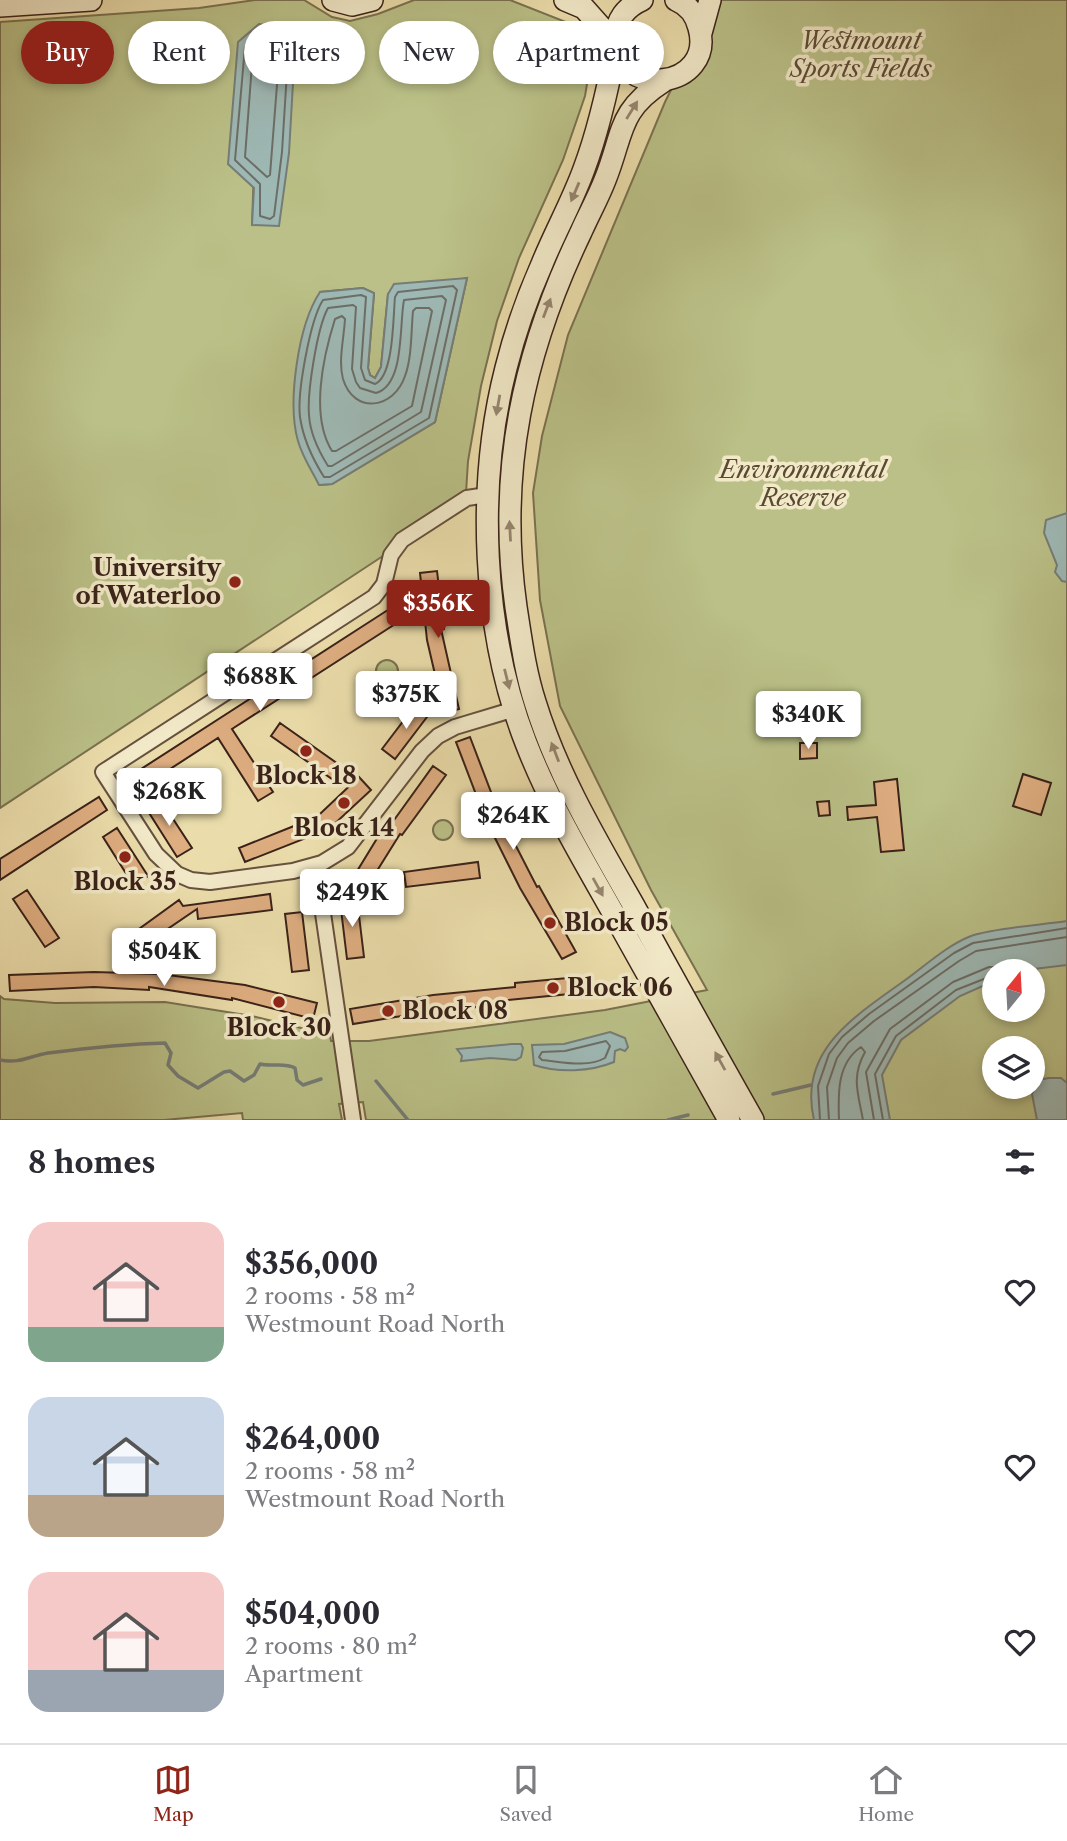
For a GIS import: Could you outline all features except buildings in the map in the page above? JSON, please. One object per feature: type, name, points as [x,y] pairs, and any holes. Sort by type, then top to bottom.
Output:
[{"type":"main road","points":[[0,6],[92,0]]},
{"type":"main road","points":[[333,0],[352,5],[372,0]]},
{"type":"main road","points":[[565,0],[584,8],[595,21]]},
{"type":"main road","points":[[620,21],[626,10],[642,0]]},
{"type":"main road","points":[[676,0],[691,10],[701,33]]},
{"type":"main road","points":[[664,81],[678,76],[694,62],[699,52],[710,0]]},
{"type":"main road","points":[[608,84],[601,118],[585,168],[532,287],[511,348],[496,413],[487,495],[491,598],[495,631],[515,709],[526,744],[556,811],[729,1120]]},
{"type":"main road","points":[[660,84],[642,96],[628,114],[605,180],[565,265],[535,346],[519,413],[511,469],[509,522],[512,581],[522,646],[535,702],[561,768],[590,829],[753,1120]]},
{"type":"street","points":[[487,495],[467,498],[402,540],[391,555],[384,584],[374,597],[103,772],[161,860],[185,877],[210,882],[316,866],[338,855],[357,838],[422,751],[438,736],[455,727],[515,709]]},
{"type":"street","points":[[316,866],[354,1120]]},
{"type":"green space","points":[[255,0],[304,0],[332,17],[350,21],[414,0],[510,0],[563,21],[493,21],[493,84],[587,84],[563,160],[519,258],[497,321],[481,386],[468,461],[466,493],[389,552],[0,808],[0,22],[199,8]],"holes":[[[244,21],[365,21],[365,84],[284,84],[252,225],[257,84],[244,84]],[[467,278],[435,422],[332,484],[320,485],[320,292],[363,288],[374,293],[368,368],[370,375],[375,378],[381,367],[388,294]]]},
{"type":"green space","name":"Environmental Reserve","points":[[716,0],[1067,0],[1067,1120],[366,1120],[363,1102],[339,1104],[342,1120],[243,1120],[242,1113],[164,1120],[0,1120],[0,996],[4,999],[55,1003],[165,1002],[252,1016],[330,1035],[331,1041],[369,1041],[605,1010],[707,990],[651,890],[560,706],[540,600],[533,493],[542,436],[568,335],[665,102]]},
{"type":"green space","points":[[387,660],[395,663],[398,671],[395,679],[387,682],[379,679],[376,671],[379,663]]},
{"type":"green space","points":[[439,820],[447,820],[453,830],[447,840],[439,840],[433,834],[433,826]]},
{"type":"water","points":[[244,37],[244,84],[293,84],[289,153],[279,226],[252,225],[254,188],[228,164],[238,42]]},
{"type":"water","points":[[467,278],[435,422],[332,484],[319,485],[300,447],[295,425],[294,386],[300,344],[312,306],[320,292],[363,288],[374,293],[368,368],[370,375],[375,378],[381,367],[388,294],[394,284]]},
{"type":"water","points":[[1067,513],[1067,582],[1062,581],[1055,572],[1057,565],[1044,533],[1046,520]]},
{"type":"water","points":[[1067,921],[1067,965],[1045,968],[1045,959],[982,959],[982,986],[960,996],[901,1040],[882,1075],[890,1120],[814,1120],[811,1095],[815,1072],[823,1053],[852,1020],[962,940],[1005,929]]},
{"type":"water","points":[[610,1032],[625,1038],[628,1047],[625,1051],[615,1051],[614,1062],[595,1068],[574,1070],[534,1065],[532,1045],[564,1044]]},
{"type":"water","points":[[521,1044],[523,1048],[521,1057],[516,1060],[490,1058],[461,1061],[462,1056],[457,1049]]},
{"type":"water","points":[[1061,1078],[1067,1083],[1067,1120],[1037,1120],[1033,1099],[1045,1099],[1045,1079]]},
{"type":"waterway","points":[[0,1060],[19,1060],[48,1053],[92,1048],[165,1043],[171,1053],[168,1065],[178,1076],[198,1088],[230,1071],[244,1081],[254,1075],[260,1064],[295,1068],[297,1080],[303,1085],[321,1079]]},
{"type":"waterway","points":[[376,1081],[408,1120]]},
{"type":"waterway","points":[[773,1094],[811,1085]]},
{"type":"waterway","points":[[668,1120],[688,1115]]},
{"type":"place","name":"University of Waterloo","points":[[235,582]]},
{"type":"place","name":"Block 18","points":[[306,751]]},
{"type":"place","name":"Block 14","points":[[344,803]]},
{"type":"place","name":"Block 35","points":[[125,857]]},
{"type":"place","name":"Block 05","points":[[550,923]]},
{"type":"place","name":"Block 06","points":[[553,988]]},
{"type":"place","name":"Block 30","points":[[279,1002]]},
{"type":"place","name":"Block 08","points":[[388,1011]]},
{"type":"park label","name":"Westmount Sports Fields","points":[[861,55]]}]
